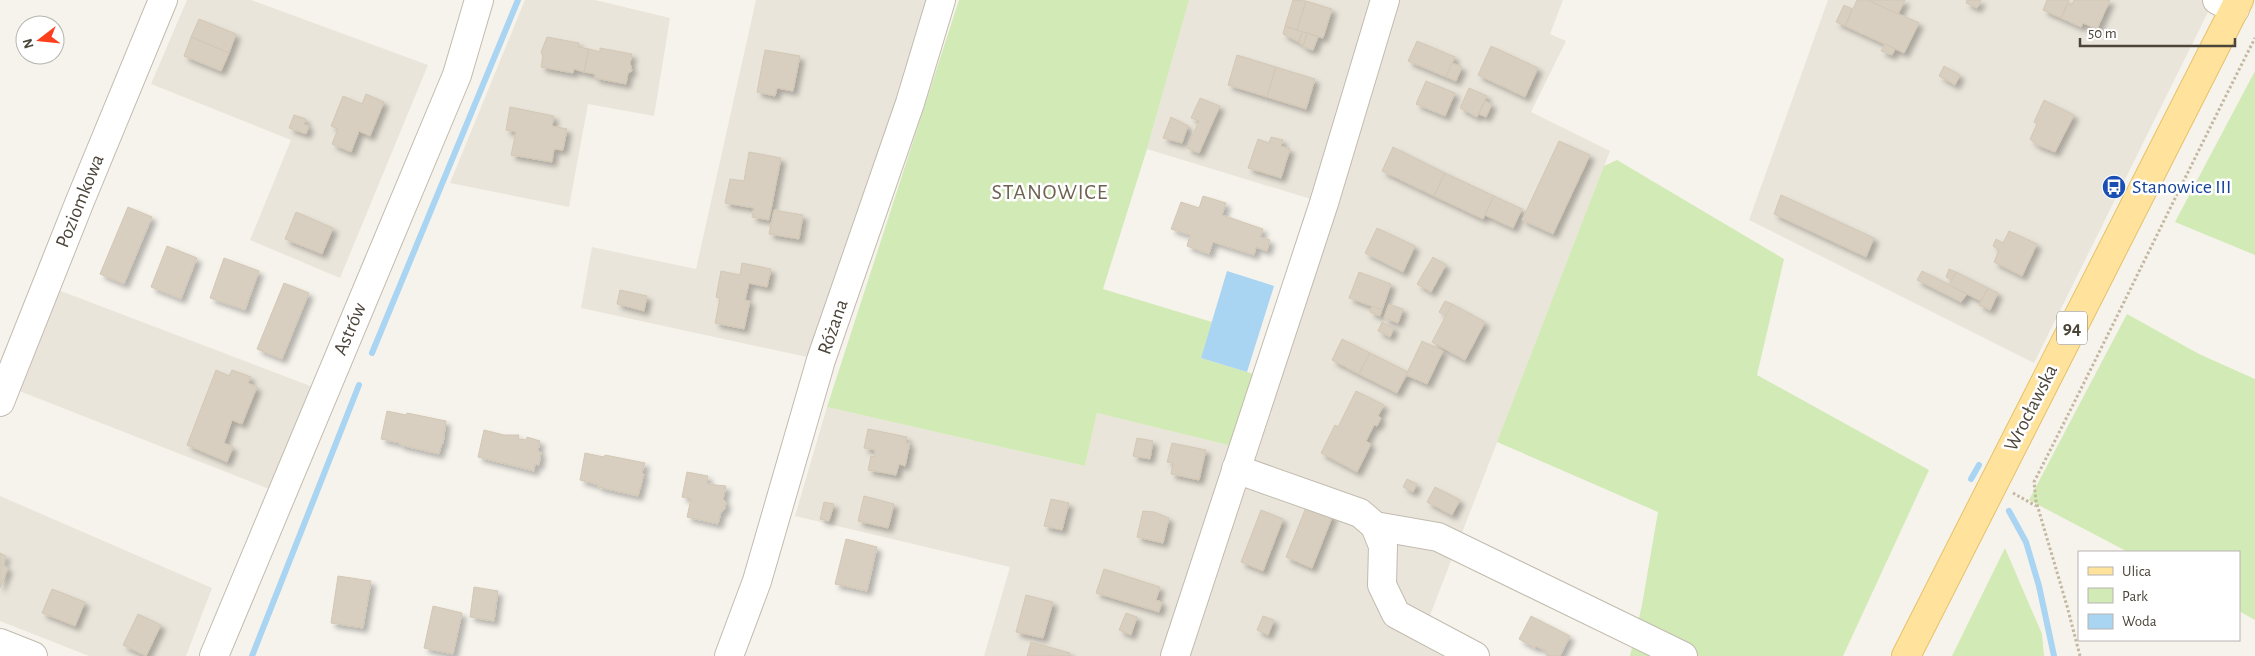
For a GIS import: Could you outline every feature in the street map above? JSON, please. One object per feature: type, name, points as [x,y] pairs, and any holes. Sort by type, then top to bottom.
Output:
[{"type":"main road","name":"Wrocławska","points":[[1906,656],[2230,3]]},
{"type":"street","name":"Poziomkowa","points":[[0,402],[163,0]]},
{"type":"street","name":"Astrów","points":[[214,656],[457,75],[479,0]]},
{"type":"street","name":"Różana","points":[[729,656],[757,581],[821,360],[910,103],[941,0]]},
{"type":"street","points":[[1175,656],[1324,203],[1385,0]]},
{"type":"street","points":[[1236,469],[1360,513],[1375,526],[1384,546],[1382,585],[1396,614],[1475,656]]},
{"type":"street","points":[[1375,526],[1438,537],[1683,656]]},
{"type":"street","points":[[0,643],[33,656]]},
{"type":"path","points":[[2080,656],[2036,501],[2034,482],[2136,279],[2161,223],[2255,38]]},
{"type":"shaded area","points":[[187,0],[251,0],[428,65],[340,278],[250,240],[291,140],[151,84]]},
{"type":"shaded area","points":[[525,0],[595,0],[670,18],[654,116],[588,104],[569,207],[450,183]]},
{"type":"shaded area","points":[[756,0],[941,0],[821,360],[581,308],[592,247],[696,269]]},
{"type":"shaded area","points":[[1189,0],[1563,0],[1550,34],[1566,41],[1531,112],[1610,151],[1422,636],[1461,656],[984,656],[1010,567],[795,516],[827,407],[1085,466],[1097,413],[1232,446],[1324,203],[1147,149]]},
{"type":"shaded area","points":[[1828,0],[2214,0],[2034,363],[1749,220]]},
{"type":"shaded area","points":[[45,285],[326,392],[282,494],[4,385]]},
{"type":"shaded area","points":[[0,496],[212,588],[186,656],[89,656],[0,621]]},
{"type":"green space","points":[[959,0],[1189,0],[1147,149],[1103,289],[1212,322],[1201,358],[1257,375],[1232,446],[1097,413],[1085,466],[827,407]]},
{"type":"green space","points":[[2255,71],[2255,255],[2175,222]]},
{"type":"green space","points":[[1617,160],[1784,259],[1757,375],[1929,470],[1843,656],[1630,656],[1642,605],[1658,512],[1497,442],[1604,166]]},
{"type":"green space","points":[[2127,314],[2199,354],[2255,379],[2255,620],[2240,612],[2240,551],[2126,551],[2029,500]]},
{"type":"green space","points":[[2005,548],[2042,634],[2044,656],[1952,656]]},
{"type":"water","points":[[1227,271],[1274,286],[1247,372],[1201,358]]},
{"type":"building","points":[[1293,0],[1306,1],[1297,30],[1285,26]]},
{"type":"building","points":[[1857,0],[1868,0],[1919,23],[1904,53],[1845,26]]},
{"type":"building","points":[[1868,0],[1905,0],[1898,14]]},
{"type":"building","points":[[1967,0],[1981,0],[1977,8],[1966,3]]},
{"type":"building","points":[[2047,0],[2069,0],[2061,18],[2043,10]]},
{"type":"building","points":[[2074,0],[2110,0],[2097,29],[2083,23],[2081,27],[2061,18],[2068,3],[2072,5]]},
{"type":"building","points":[[1306,1],[1332,9],[1323,38],[1297,30]]},
{"type":"building","points":[[1844,5],[1852,9],[1845,26],[1836,22]]},
{"type":"building","points":[[199,19],[236,34],[229,53],[191,37]]},
{"type":"building","points":[[1285,26],[1302,32],[1299,42],[1283,34]]},
{"type":"building","points":[[1302,32],[1307,33],[1304,45],[1299,43]]},
{"type":"building","points":[[1307,33],[1318,37],[1313,50],[1303,47]]},
{"type":"building","points":[[191,37],[229,53],[221,71],[184,56]]},
{"type":"building","points":[[547,37],[579,43],[578,47],[589,49],[584,72],[574,69],[573,73],[541,67],[543,56],[541,52]]},
{"type":"building","points":[[1417,41],[1455,57],[1446,77],[1408,61]]},
{"type":"building","points":[[1885,44],[1895,49],[1892,55],[1881,51]]},
{"type":"building","points":[[1491,46],[1538,68],[1525,97],[1478,75]]},
{"type":"building","points":[[600,48],[632,54],[630,63],[632,71],[628,73],[626,84],[595,78],[595,74],[584,72],[589,49],[600,52]]},
{"type":"building","points":[[765,50],[800,56],[793,91],[777,88],[775,96],[757,92]]},
{"type":"building","points":[[1237,55],[1276,67],[1267,97],[1228,85]]},
{"type":"building","points":[[1452,63],[1462,67],[1456,81],[1446,77]]},
{"type":"building","points":[[1944,66],[1960,75],[1955,85],[1939,76]]},
{"type":"building","points":[[1276,67],[1315,79],[1306,109],[1267,97]]},
{"type":"building","points":[[1426,81],[1455,93],[1445,116],[1416,104]]},
{"type":"building","points":[[1469,88],[1487,96],[1477,117],[1460,108]]},
{"type":"building","points":[[366,94],[384,102],[370,136],[359,131],[351,152],[332,144],[338,129],[331,126],[343,96],[362,104]]},
{"type":"building","points":[[1200,98],[1220,106],[1199,153],[1187,148],[1199,121],[1191,118]]},
{"type":"building","points":[[2044,100],[2074,115],[2055,152],[2037,145],[2030,139],[2037,124],[2034,122]]},
{"type":"building","points":[[1485,101],[1492,104],[1486,117],[1479,114]]},
{"type":"building","points":[[510,107],[554,116],[552,126],[567,129],[563,150],[554,149],[552,162],[511,155],[516,132],[506,130]]},
{"type":"building","points":[[294,115],[306,119],[304,124],[309,126],[306,134],[289,128]]},
{"type":"building","points":[[1171,117],[1188,126],[1182,143],[1163,138]]},
{"type":"building","points":[[1271,137],[1283,140],[1281,146],[1290,149],[1281,178],[1248,168],[1258,139],[1269,143]]},
{"type":"building","points":[[1559,141],[1590,155],[1553,234],[1522,220]]},
{"type":"building","points":[[1393,147],[1445,173],[1434,196],[1382,171]]},
{"type":"building","points":[[749,152],[781,158],[769,220],[752,217],[754,208],[725,203],[730,179],[744,181]]},
{"type":"building","points":[[1445,173],[1494,196],[1483,219],[1434,196]]},
{"type":"building","points":[[1781,195],[1874,238],[1866,257],[1774,214]]},
{"type":"building","points":[[1203,196],[1226,203],[1222,215],[1263,229],[1260,237],[1270,240],[1267,251],[1256,247],[1254,255],[1213,242],[1209,254],[1187,246],[1190,235],[1171,229],[1181,202],[1199,208]]},
{"type":"building","points":[[1494,196],[1522,209],[1513,228],[1485,215]]},
{"type":"building","points":[[128,207],[152,217],[124,284],[100,274]]},
{"type":"building","points":[[774,210],[803,215],[799,239],[769,234]]},
{"type":"building","points":[[296,212],[333,228],[322,254],[285,239]]},
{"type":"building","points":[[1377,228],[1415,246],[1403,272],[1365,253]]},
{"type":"building","points":[[2009,231],[2037,244],[2022,276],[1994,262],[1999,250],[1993,246],[1996,239],[2003,243]]},
{"type":"building","points":[[167,246],[197,258],[181,299],[151,287]]},
{"type":"building","points":[[1433,257],[1446,265],[1431,292],[1417,284]]},
{"type":"building","points":[[224,258],[259,271],[245,310],[210,298]]},
{"type":"building","points":[[742,263],[771,269],[767,287],[749,283],[745,300],[750,301],[744,329],[715,323],[720,298],[716,297],[721,271],[740,275]]},
{"type":"building","points":[[1949,269],[1956,272],[1952,280],[1946,277]]},
{"type":"building","points":[[1922,271],[1967,294],[1961,302],[1917,280]]},
{"type":"building","points":[[1359,272],[1391,284],[1382,310],[1349,298]]},
{"type":"building","points":[[1956,272],[1988,288],[1981,301],[1949,285]]},
{"type":"building","points":[[284,283],[309,293],[282,359],[257,349]]},
{"type":"building","points":[[1988,288],[1998,293],[1990,310],[1979,305]]},
{"type":"building","points":[[620,290],[647,296],[644,311],[617,304]]},
{"type":"building","points":[[1445,301],[1452,304],[1446,316],[1439,312]]},
{"type":"building","points":[[1389,304],[1403,309],[1398,323],[1384,318]]},
{"type":"building","points":[[1452,304],[1485,322],[1465,360],[1432,342]]},
{"type":"building","points":[[1372,306],[1382,310],[1380,316],[1370,312]]},
{"type":"building","points":[[1382,322],[1394,328],[1390,337],[1378,331]]},
{"type":"building","points":[[1342,339],[1370,353],[1359,374],[1332,360]]},
{"type":"building","points":[[1422,341],[1443,351],[1427,384],[1406,375]]},
{"type":"building","points":[[1370,353],[1408,372],[1397,393],[1359,374]]},
{"type":"building","points":[[216,370],[229,376],[232,370],[251,377],[248,383],[257,387],[242,424],[232,420],[224,443],[233,447],[227,462],[187,445]]},
{"type":"building","points":[[1356,391],[1384,405],[1378,416],[1381,418],[1377,426],[1374,425],[1366,441],[1371,444],[1357,472],[1321,453],[1335,425],[1338,427]]},
{"type":"building","points":[[387,411],[446,421],[443,444],[439,454],[381,439]]},
{"type":"building","points":[[868,429],[907,437],[906,443],[910,443],[905,466],[899,464],[896,475],[868,470],[871,456],[874,457],[875,450],[864,448]]},
{"type":"building","points":[[484,430],[504,435],[519,435],[518,439],[526,440],[527,437],[540,441],[538,451],[541,452],[539,465],[535,464],[534,471],[478,457]]},
{"type":"building","points":[[1137,438],[1153,441],[1150,459],[1133,456]]},
{"type":"building","points":[[1172,443],[1206,450],[1199,480],[1171,474],[1173,463],[1167,462]]},
{"type":"building","points":[[585,453],[645,463],[638,496],[598,487],[599,485],[580,480]]},
{"type":"building","points":[[687,472],[708,476],[707,484],[726,486],[723,499],[726,502],[725,509],[721,512],[718,524],[687,517],[691,499],[682,497]]},
{"type":"building","points":[[1407,479],[1417,484],[1413,492],[1403,487]]},
{"type":"building","points":[[1435,487],[1460,500],[1452,515],[1427,502]]},
{"type":"building","points":[[864,496],[894,504],[888,528],[858,521]]},
{"type":"building","points":[[1051,499],[1069,503],[1062,530],[1044,526]]},
{"type":"building","points":[[824,502],[834,504],[829,521],[820,519]]},
{"type":"building","points":[[1307,505],[1333,515],[1312,568],[1286,557]]},
{"type":"building","points":[[1261,510],[1283,519],[1263,571],[1241,562]]},
{"type":"building","points":[[1143,511],[1154,512],[1169,518],[1163,543],[1137,537]]},
{"type":"building","points":[[846,539],[877,547],[867,591],[835,584]]},
{"type":"building","points":[[0,553],[6,556],[2,565],[8,568],[0,588]]},
{"type":"building","points":[[1104,569],[1160,587],[1156,600],[1162,602],[1159,612],[1096,593]]},
{"type":"building","points":[[338,576],[371,581],[363,628],[331,623]]},
{"type":"building","points":[[474,587],[498,591],[494,621],[470,617]]},
{"type":"building","points":[[52,589],[85,602],[75,626],[42,613]]},
{"type":"building","points":[[1026,595],[1053,602],[1043,638],[1016,632]]},
{"type":"building","points":[[433,606],[462,613],[453,654],[424,648]]},
{"type":"building","points":[[1126,613],[1137,617],[1131,635],[1119,630]]},
{"type":"building","points":[[138,614],[161,625],[146,656],[123,645]]},
{"type":"building","points":[[1263,616],[1274,620],[1268,635],[1257,630]]},
{"type":"building","points":[[1531,616],[1570,636],[1560,656],[1547,656],[1546,651],[1536,646],[1535,648],[1519,639]]},
{"type":"building","points":[[1031,642],[1070,653],[1069,656],[1027,656]]},
{"type":"waterway","points":[[372,353],[518,0]]},
{"type":"waterway","points":[[252,656],[359,385]]},
{"type":"waterway","points":[[1971,479],[1979,465]]},
{"type":"waterway","points":[[2009,511],[2026,542],[2039,586],[2054,656]]},
{"type":"place","name":"Stanowice III","points":[[2114,187]]},
{"type":"district","name":"STANOWICE","points":[[1050,192]]}]
